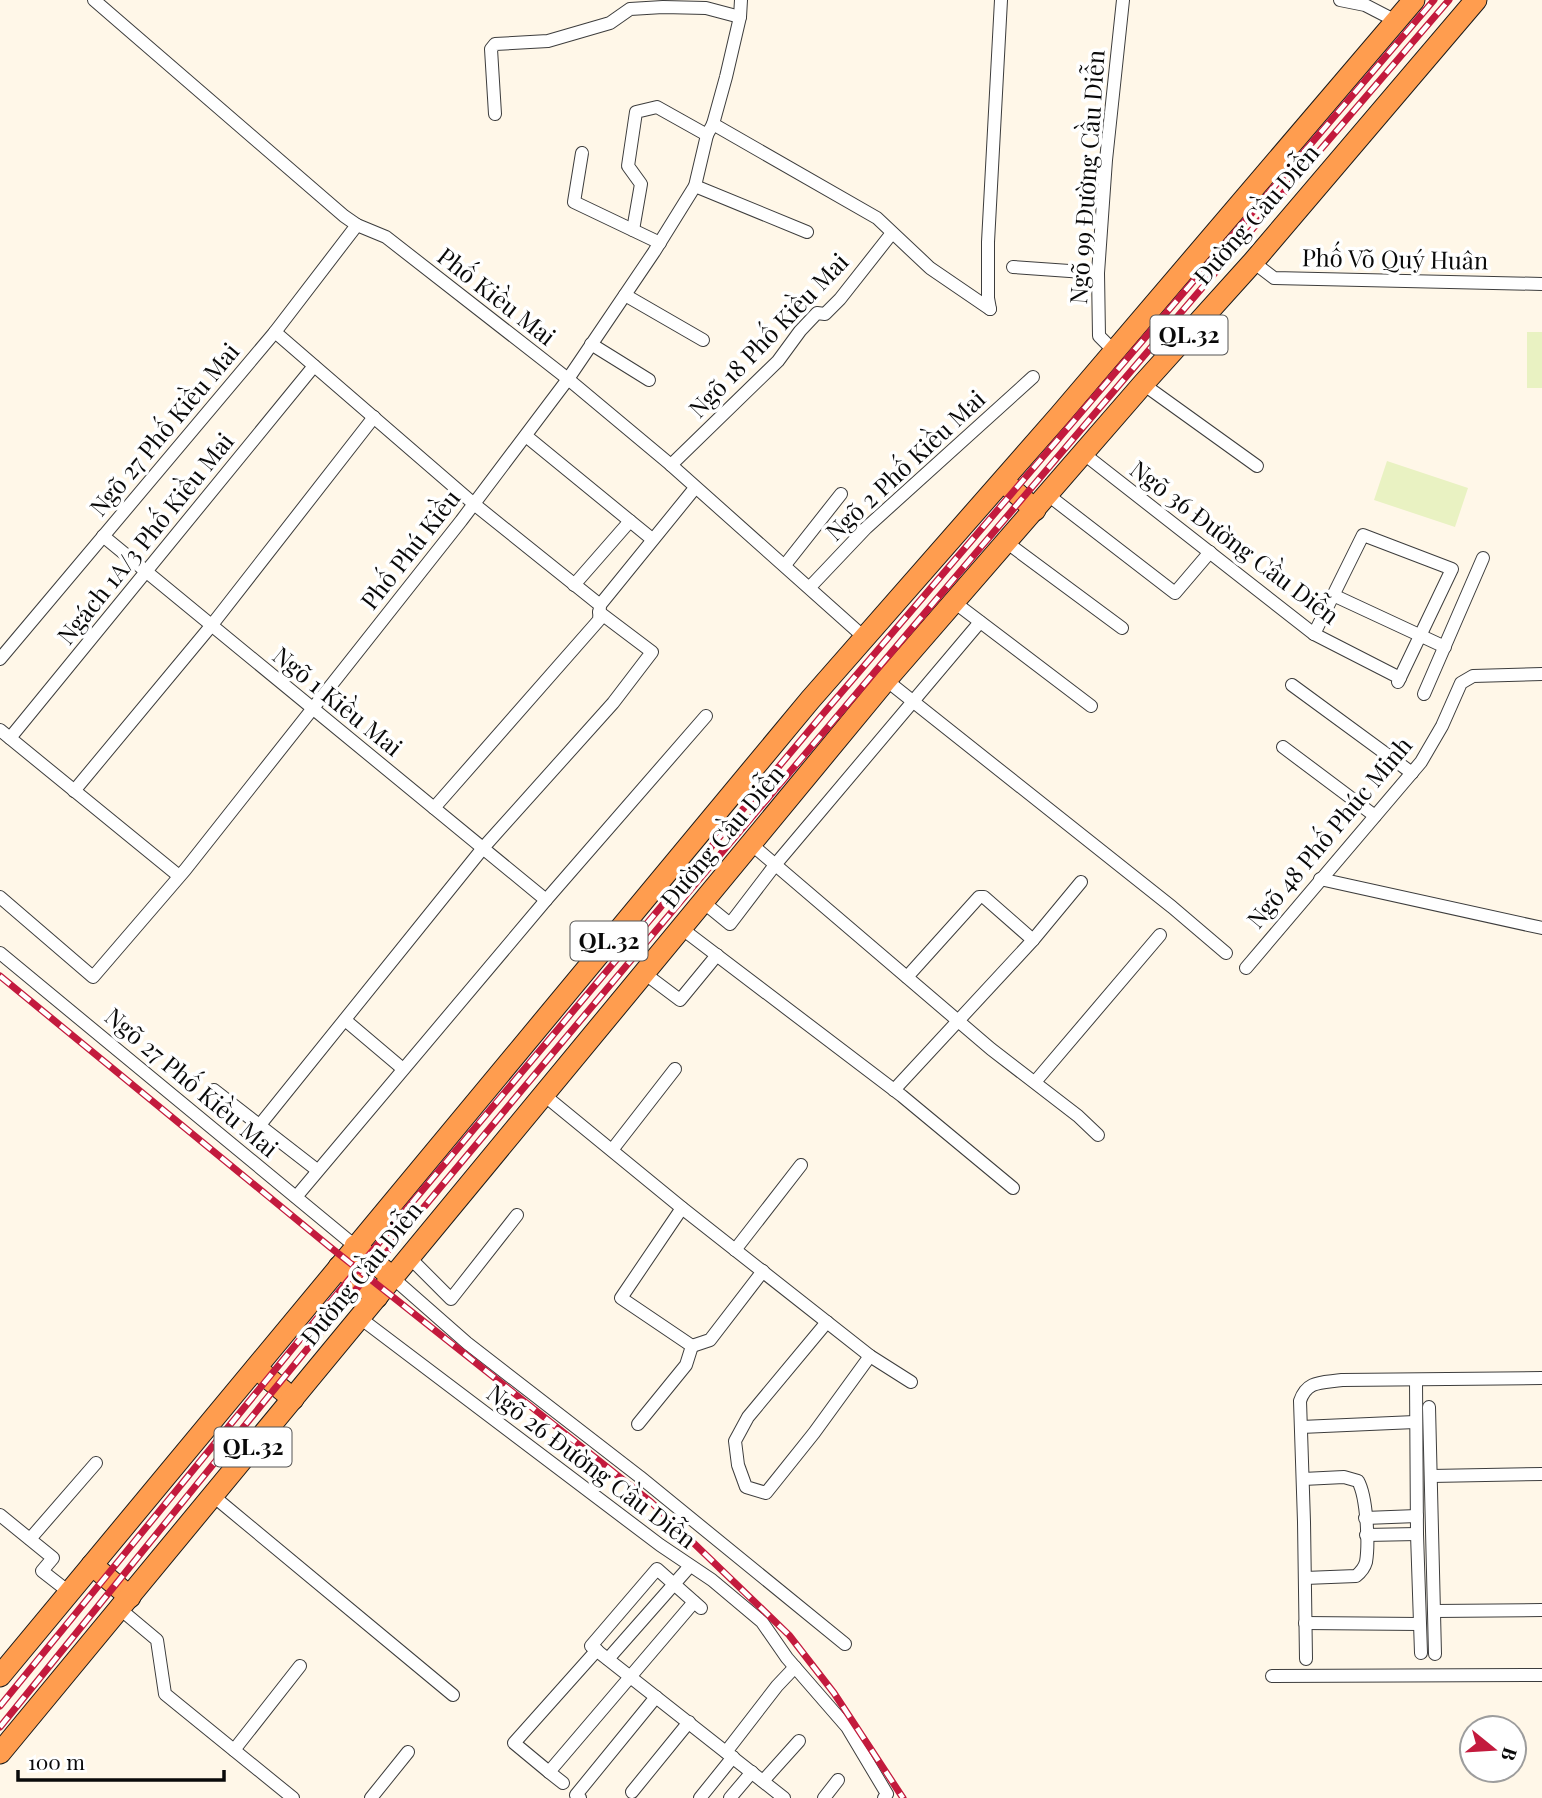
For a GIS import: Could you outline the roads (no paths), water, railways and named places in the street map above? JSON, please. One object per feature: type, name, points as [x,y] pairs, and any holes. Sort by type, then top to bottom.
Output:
[{"type":"highway","name":"Đường Cầu Diễn","points":[[0,1676],[810,700],[1003,481],[1414,0]]},
{"type":"highway","name":"Đường Cầu Diễn","points":[[0,1753],[886,680],[1253,261],[1476,0]]},
{"type":"highway","points":[[1003,481],[1042,503]]},
{"type":"highway","points":[[355,1246],[393,1278]]},
{"type":"highway","points":[[339,1267],[377,1297]]},
{"type":"highway","points":[[256,1367],[293,1399]]},
{"type":"highway","points":[[92,1565],[125,1603]]},
{"type":"street","name":"Phố Kiều Mai","points":[[94,0],[356,225],[386,237],[568,379],[671,465],[865,638]]},
{"type":"street","name":"Phố Phú Kiều","points":[[0,897],[93,977],[179,876],[526,436],[660,243],[695,186],[740,17],[741,0]]},
{"type":"street","points":[[633,230],[641,184],[628,166],[636,112],[657,107],[710,129],[877,218],[930,268],[990,309],[988,242],[1001,0]]},
{"type":"street","name":"Ngõ 99 Đường Cầu Diễn","points":[[1115,351],[1099,336],[1098,274],[1106,160],[1123,0]]},
{"type":"street","points":[[1340,0],[1365,5],[1396,20]]},
{"type":"street","points":[[495,114],[491,49],[495,44],[548,41],[610,23],[630,9],[706,8],[740,17]]},
{"type":"street","points":[[582,153],[574,202],[660,243]]},
{"type":"street","points":[[695,186],[807,232]]},
{"type":"street","name":"Ngõ 27 Phố Kiều Mai","points":[[0,659],[275,332],[356,225]]},
{"type":"street","name":"Ngõ 18 Phố Kiều Mai","points":[[671,465],[778,361],[817,313],[825,314],[841,299],[892,233]]},
{"type":"street","name":"Phố Võ Quý Huân","points":[[1253,261],[1275,278],[1542,284]]},
{"type":"street","points":[[1013,267],[1098,274]]},
{"type":"street","points":[[625,295],[703,340]]},
{"type":"street","points":[[259,1126],[483,848],[613,703],[652,652],[474,504],[275,332]]},
{"type":"street","points":[[591,344],[649,380]]},
{"type":"street","name":"Ngách 1A/3 Phố Kiều Mai","points":[[5,734],[146,572],[314,366]]},
{"type":"street","name":"Ngõ 2 Phố Kiều Mai","points":[[810,587],[866,528],[1033,377]]},
{"type":"street","points":[[1143,384],[1257,466]]},
{"type":"street","points":[[74,790],[211,626],[374,417]]},
{"type":"street","points":[[526,436],[652,539]]},
{"type":"street","name":"Ngõ 36 Đường Cầu Diễn","points":[[1084,454],[1314,634],[1399,680],[1421,636]]},
{"type":"street","points":[[434,808],[599,620],[599,609],[695,488]]},
{"type":"street","points":[[785,565],[841,494]]},
{"type":"street","points":[[1042,503],[1175,593],[1210,552]]},
{"type":"street","points":[[574,585],[630,521]]},
{"type":"street","points":[[1314,634],[1363,535],[1451,569],[1421,636]]},
{"type":"street","name":"Ngõ 1 Kiều Mai","points":[[103,536],[546,900]]},
{"type":"street","points":[[1006,542],[1122,628]]},
{"type":"street","points":[[1424,694],[1483,558]]},
{"type":"street","points":[[1333,595],[1445,648]]},
{"type":"street","points":[[954,602],[1091,706]]},
{"type":"street","points":[[703,902],[730,924],[775,864],[980,622]]},
{"type":"street","name":"Ngõ 48 Phố Phúc Minh","points":[[1246,968],[1421,762],[1461,683],[1473,676],[1542,674]]},
{"type":"street","points":[[886,680],[1226,953]]},
{"type":"street","points":[[1292,685],[1412,773]]},
{"type":"street","points":[[296,1197],[546,900],[706,716]]},
{"type":"street","points":[[5,734],[179,876]]},
{"type":"street","points":[[1283,747],[1375,816]]},
{"type":"street","points":[[751,844],[957,1021],[1078,1116],[1098,1135]]},
{"type":"street","points":[[1320,879],[1542,928]]},
{"type":"street","points":[[894,1090],[1033,940],[1081,882]]},
{"type":"street","points":[[907,977],[979,897],[984,897],[1033,940]]},
{"type":"street","points":[[681,928],[894,1090],[1013,1188]]},
{"type":"street","points":[[1035,1082],[1160,935]]},
{"type":"street","name":"Ngõ 27 Phố Kiều Mai","points":[[0,953],[355,1246]]},
{"type":"street","points":[[644,973],[680,1000],[717,955]]},
{"type":"street","points":[[345,1020],[403,1069]]},
{"type":"street","points":[[612,1150],[675,1069]]},
{"type":"street","points":[[214,1090],[317,1170]]},
{"type":"street","points":[[544,1095],[870,1356],[911,1382]]},
{"type":"street","points":[[735,1250],[801,1165]]},
{"type":"street","points":[[682,1208],[621,1298],[692,1346]]},
{"type":"street","points":[[410,1258],[451,1298],[517,1215]]},
{"type":"street","points":[[692,1346],[710,1340],[763,1271]]},
{"type":"street","points":[[393,1278],[467,1343],[640,1477],[845,1644]]},
{"type":"street","name":"Ngõ 26 Đường Cầu Diễn","points":[[360,1318],[690,1566],[608,1659]]},
{"type":"street","points":[[827,1322],[747,1417],[735,1441],[738,1465],[746,1487],[766,1493],[870,1356]]},
{"type":"street","points":[[638,1424],[686,1365],[692,1346]]},
{"type":"street","points":[[1306,1659],[1300,1402],[1304,1391],[1312,1385],[1342,1380],[1542,1378]]},
{"type":"street","points":[[1416,1380],[1421,1653]]},
{"type":"street","points":[[1429,1407],[1435,1654]]},
{"type":"street","points":[[1301,1427],[1415,1422]]},
{"type":"street","points":[[30,1539],[96,1463]]},
{"type":"street","points":[[1431,1476],[1542,1474]]},
{"type":"street","points":[[1303,1479],[1343,1477],[1358,1481],[1362,1487],[1366,1535],[1366,1561],[1363,1570],[1356,1576],[1305,1578]]},
{"type":"street","points":[[212,1495],[453,1695]]},
{"type":"street","points":[[0,1515],[53,1558],[43,1571],[69,1592]]},
{"type":"street","points":[[1365,1518],[1417,1516]]},
{"type":"street","points":[[1366,1535],[1417,1534]]},
{"type":"street","points":[[690,1566],[712,1580],[762,1622],[795,1667],[847,1727],[886,1796]]},
{"type":"street","points":[[548,1772],[631,1678],[698,1605],[657,1569],[591,1646],[631,1678],[730,1754],[782,1797]]},
{"type":"street","points":[[125,1603],[156,1640],[165,1694],[293,1798]]},
{"type":"street","points":[[1434,1611],[1542,1611]]},
{"type":"street","points":[[1305,1623],[1419,1624]]},
{"type":"street","points":[[563,1783],[514,1743],[597,1650]]},
{"type":"street","points":[[234,1750],[300,1667]]},
{"type":"street","points":[[700,1798],[776,1686],[795,1667]]},
{"type":"street","points":[[1272,1676],[1542,1675]]},
{"type":"street","points":[[578,1796],[656,1697]]},
{"type":"street","points":[[632,1792],[689,1722]]},
{"type":"street","points":[[763,1781],[799,1741]]},
{"type":"street","points":[[371,1798],[408,1752]]},
{"type":"street","points":[[730,1798],[752,1772]]},
{"type":"street","points":[[824,1798],[838,1780]]},
{"type":"railway","points":[[0,1706],[405,1211],[823,714],[1434,0]]},
{"type":"railway","points":[[0,1727],[332,1318],[569,1034],[1449,0]]},
{"type":"railway","points":[[0,976],[330,1247],[651,1502],[789,1635],[834,1693],[903,1798]]}]
